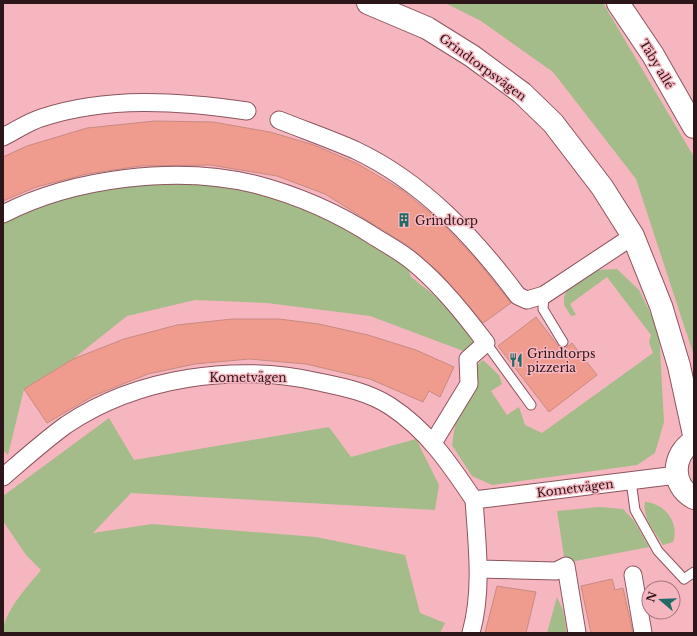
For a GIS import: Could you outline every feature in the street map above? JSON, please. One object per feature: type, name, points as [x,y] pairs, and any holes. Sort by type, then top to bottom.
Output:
[{"type":"street","name":"Grindtorpsvägen","points":[[368,3],[427,28],[472,56],[522,93],[553,122],[602,187],[633,236],[661,306],[679,366],[694,435]]},
{"type":"street","name":"Täby allé","points":[[618,3],[653,55],[694,127]]},
{"type":"street","points":[[3,137],[40,118],[97,105],[197,104],[247,111]]},
{"type":"street","points":[[279,120],[355,151],[403,179],[450,216],[493,262],[518,296],[527,300],[544,295],[633,236]]},
{"type":"street","points":[[3,214],[25,202],[80,186],[149,176],[198,177],[253,184],[313,203],[360,227],[412,261],[448,296],[486,342],[468,359],[469,384],[433,443]]},
{"type":"street","name":"Kometvägen","points":[[3,477],[61,429],[96,409],[129,395],[162,384],[216,375],[267,375],[298,377],[361,392],[389,405],[409,419],[433,443],[474,500],[677,475]]},
{"type":"street","points":[[694,441],[682,451],[678,458],[677,475],[683,490],[694,498]]},
{"type":"street","points":[[471,633],[476,615],[478,569],[474,500]]},
{"type":"street","points":[[478,569],[556,571],[566,566],[577,633]]},
{"type":"street","points":[[634,575],[643,633]]},
{"type":"lane","points":[[544,295],[544,309],[563,342]]},
{"type":"lane","points":[[486,342],[531,405]]},
{"type":"lane","points":[[631,481],[635,510],[658,551],[684,579],[694,572]]},
{"type":"green space","points":[[445,3],[603,3],[694,157],[694,356],[636,179],[553,72],[481,21]]},
{"type":"green space","points":[[131,179],[217,181],[304,206],[405,260],[411,277],[444,303],[474,338],[474,348],[466,352],[370,316],[267,303],[195,300],[127,316],[73,359],[24,389],[8,455],[3,450],[3,218]]},
{"type":"green space","points":[[617,269],[639,290],[659,330],[664,422],[655,453],[637,465],[492,485],[472,476],[452,445],[462,378],[483,360],[499,375],[502,384],[491,391],[507,415],[519,407],[525,425],[542,433],[653,353],[649,342],[651,335],[607,277],[570,304],[576,315],[571,316],[564,305],[564,297],[567,290],[598,270]]},
{"type":"green space","points":[[109,418],[134,460],[329,427],[351,457],[416,439],[439,485],[435,510],[131,493],[93,533],[152,524],[316,537],[405,555],[420,613],[445,623],[440,633],[3,633],[7,616],[18,599],[41,570],[26,555],[3,521],[3,496]]},
{"type":"green space","points":[[645,502],[658,506],[669,515],[674,527],[675,535],[673,542],[663,545],[647,519],[645,514]]},
{"type":"green space","points":[[599,507],[623,509],[634,521],[649,547],[565,563],[557,511]]},
{"type":"green space","points":[[557,597],[563,610],[567,633],[547,633]]},
{"type":"building","name":"Grindtorp","points":[[155,121],[213,122],[270,132],[314,145],[358,164],[402,190],[439,220],[476,259],[511,303],[483,323],[440,273],[410,247],[325,194],[277,176],[210,165],[140,166],[87,174],[36,187],[3,201],[3,157],[27,146],[87,128]]},
{"type":"building","points":[[536,317],[562,351],[572,343],[597,375],[549,412],[498,346]]},
{"type":"building","points":[[232,319],[279,319],[319,324],[368,335],[416,350],[454,367],[440,397],[429,391],[423,402],[370,379],[306,364],[249,359],[195,364],[148,374],[93,396],[47,423],[24,389],[73,359],[124,339],[177,325]]},
{"type":"building","points":[[612,579],[615,590],[623,588],[633,633],[591,633],[581,586]]},
{"type":"building","points":[[497,586],[536,592],[526,633],[485,633]]},
{"type":"place","name":"Grindtorp","points":[[404,220]]},
{"type":"place","name":"Grindtorps pizzeria","points":[[516,360]]}]
